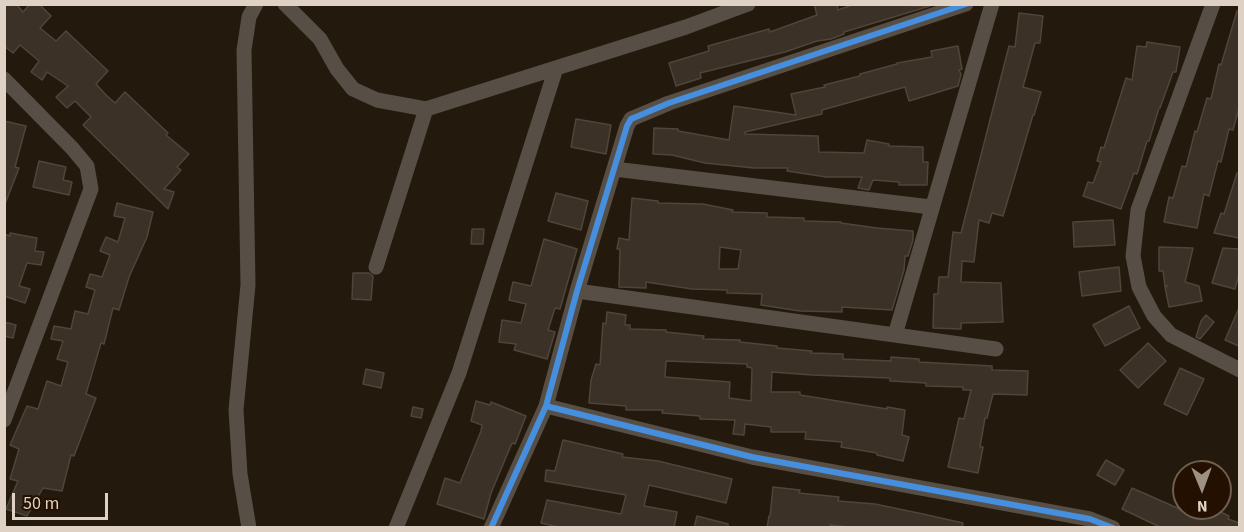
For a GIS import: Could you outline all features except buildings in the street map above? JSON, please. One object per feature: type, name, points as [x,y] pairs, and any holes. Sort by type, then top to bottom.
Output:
[{"type":"street","points":[[249,528],[240,474],[236,410],[248,285],[244,50],[249,17],[256,4]]},
{"type":"street","points":[[285,4],[320,39],[337,69],[353,88],[377,100],[426,109],[686,27],[748,4]]},
{"type":"street","points":[[491,528],[546,406],[577,291],[627,126],[632,119],[640,114],[966,4]]},
{"type":"street","points":[[895,335],[992,4]]},
{"type":"street","points":[[1214,4],[1138,210],[1133,256],[1139,287],[1154,316],[1171,335],[1239,370]]},
{"type":"street","points":[[396,528],[459,373],[556,68]]},
{"type":"street","points":[[4,79],[87,166],[91,189],[4,420]]},
{"type":"street","points":[[376,267],[426,109]]},
{"type":"street","points":[[614,169],[931,207]]},
{"type":"street","points":[[577,291],[996,349]]},
{"type":"street","points":[[546,406],[752,457],[1113,528]]},
{"type":"cycle path","points":[[491,528],[546,406],[577,291],[631,119],[669,103],[966,4]]},
{"type":"cycle path","points":[[546,406],[752,457],[1090,519],[1113,528]]}]
